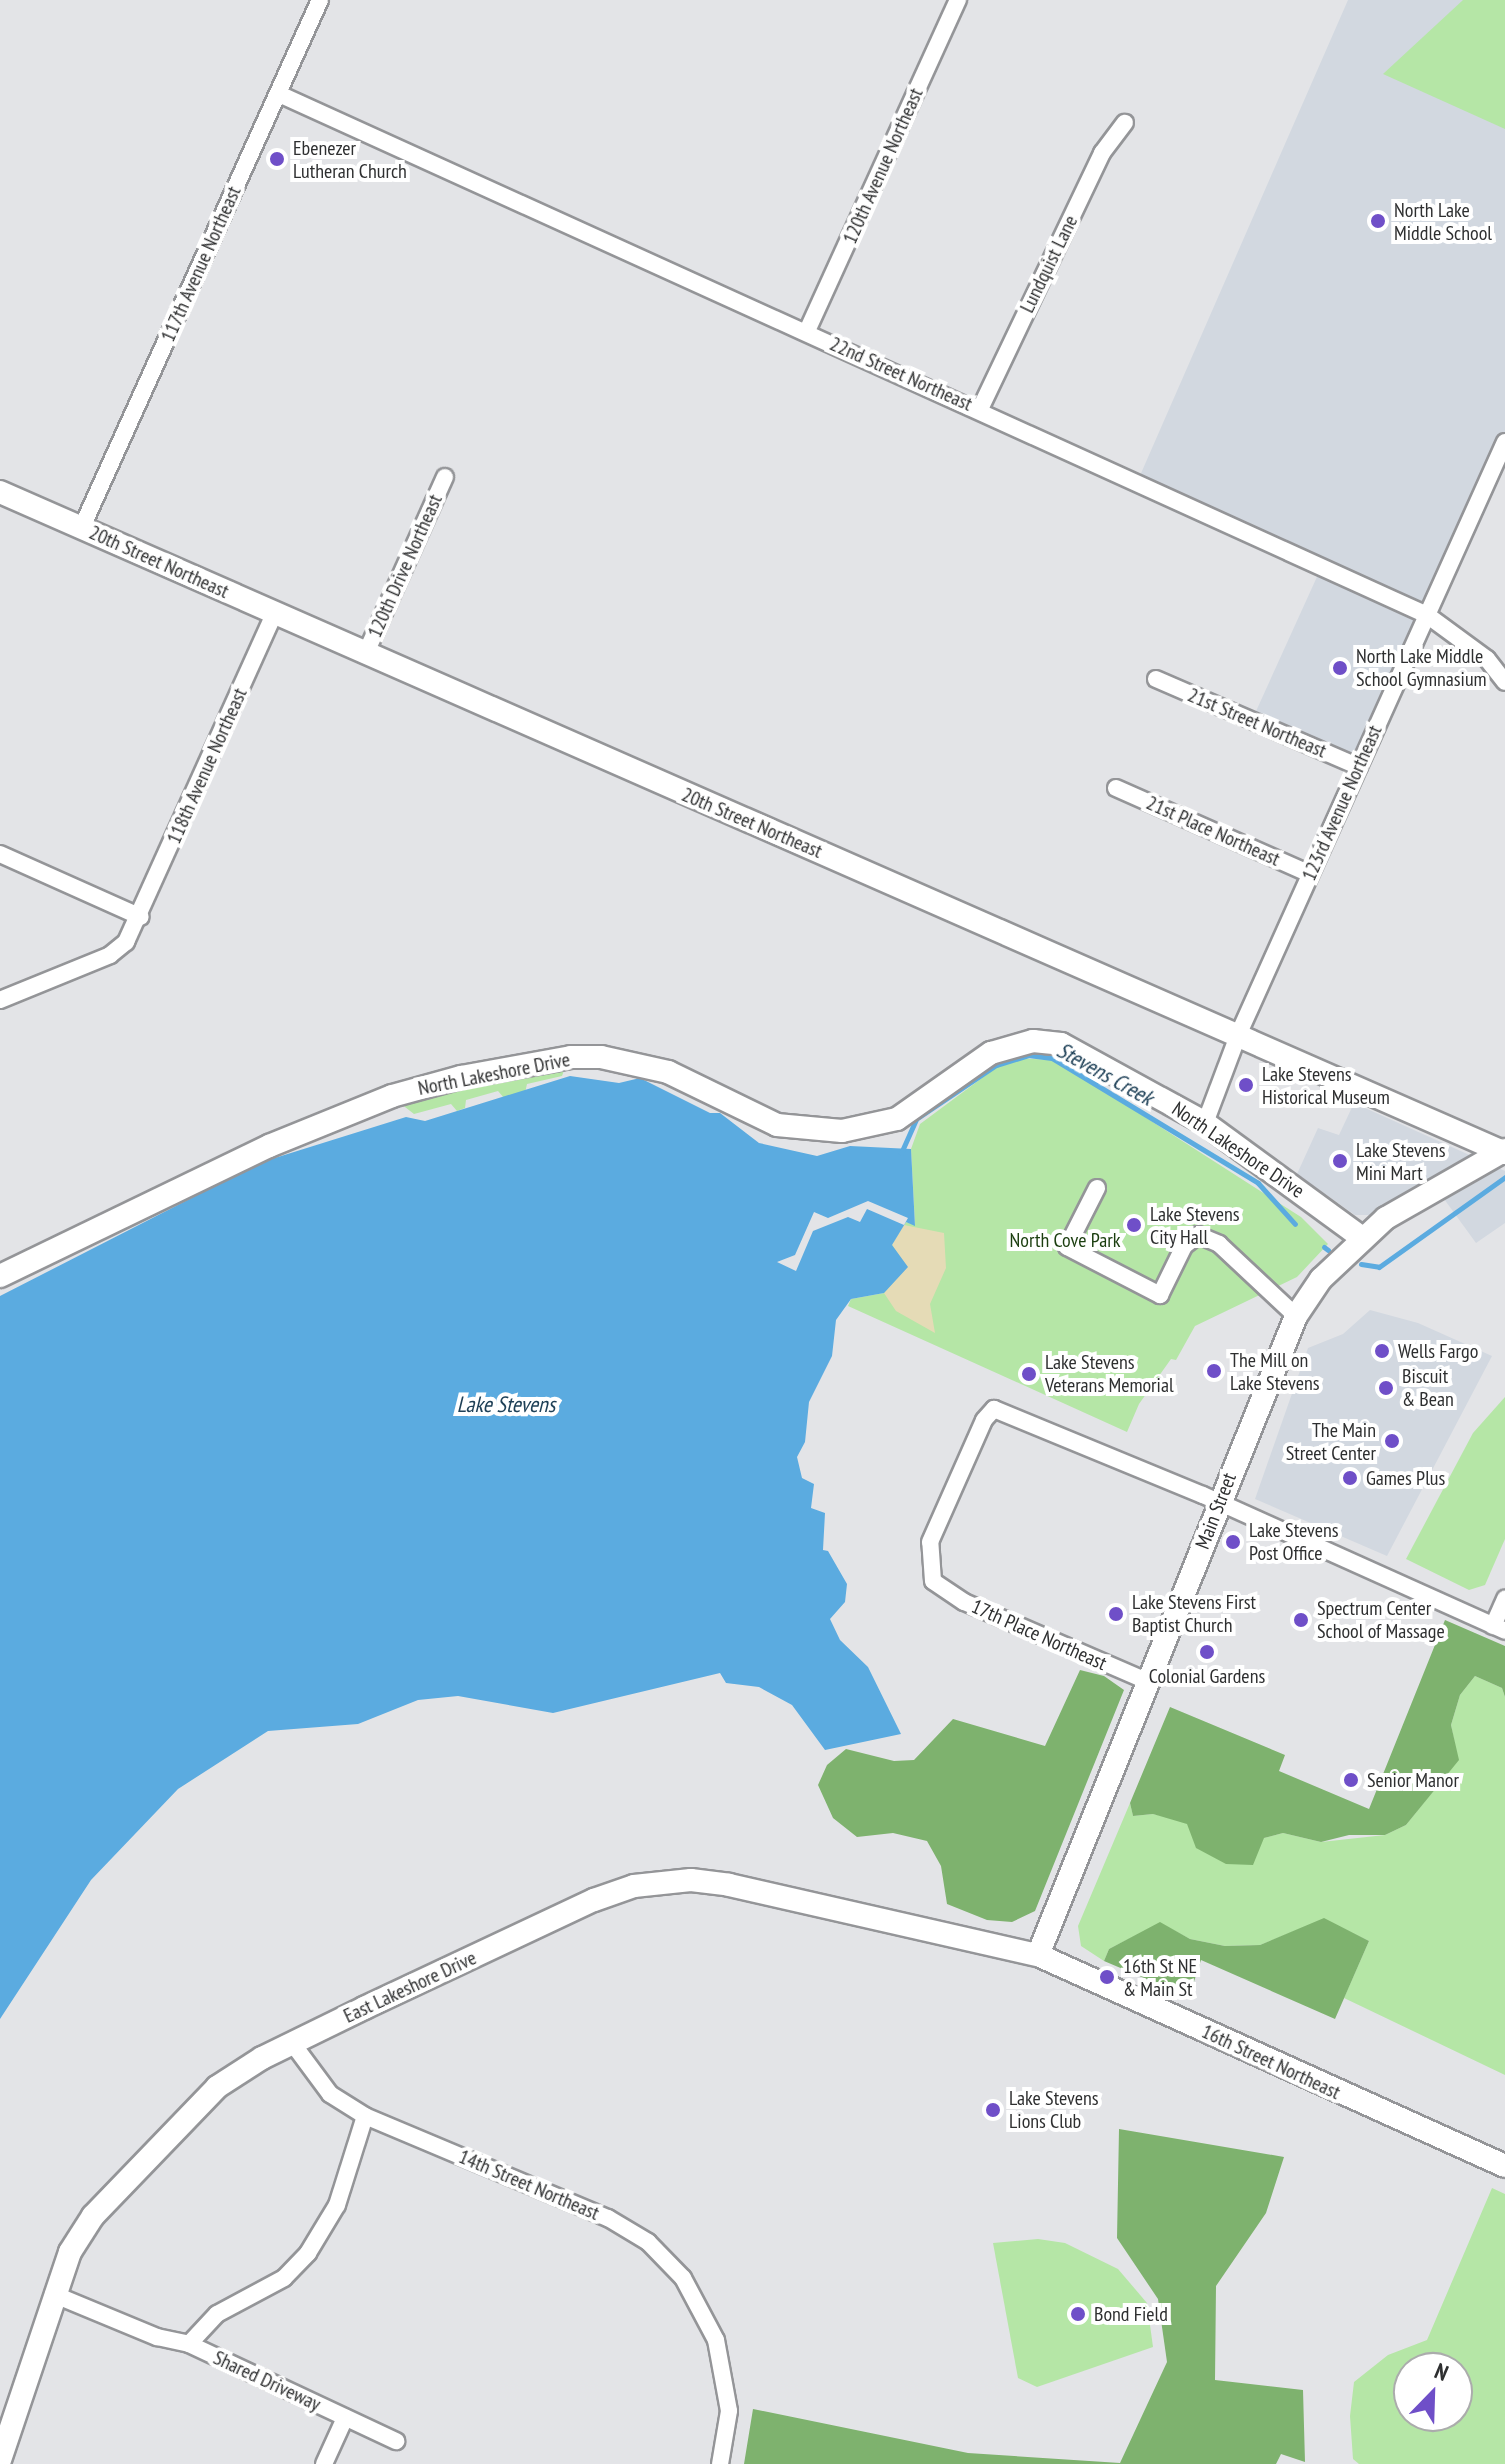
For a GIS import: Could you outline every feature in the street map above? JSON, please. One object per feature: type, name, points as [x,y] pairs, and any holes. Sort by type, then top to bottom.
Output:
[{"type":"main road","name":"20th Street Northeast","points":[[0,492],[365,655],[1239,1033],[1504,1152]]},
{"type":"main road","name":"North Lakeshore Drive","points":[[0,1276],[255,1152],[392,1096],[571,1057],[637,1063],[668,1072],[777,1125],[842,1131],[897,1119],[991,1053],[1033,1041],[1061,1044],[1205,1123],[1362,1238]]},
{"type":"main road","name":"Main Street","points":[[1038,1955],[1296,1316],[1321,1279],[1362,1238],[1504,1152]]},
{"type":"main road","name":"East Lakeshore Drive","points":[[0,2460],[53,2294],[70,2252],[93,2216],[157,2144],[217,2087],[293,2044],[594,1900],[634,1886],[691,1880],[729,1885],[1038,1955]]},
{"type":"main road","name":"16th Street Northeast","points":[[1038,1955],[1505,2166]]},
{"type":"street","name":"117th Avenue Northeast","points":[[82,527],[320,0]]},
{"type":"street","name":"120th Avenue Northeast","points":[[807,331],[958,0]]},
{"type":"street","name":"22nd Street Northeast","points":[[279,94],[980,409],[1135,487],[1427,615],[1487,659],[1505,682]]},
{"type":"street","name":"Lundquist Lane","points":[[980,409],[1102,153],[1125,123]]},
{"type":"street","name":"123rd Avenue Northeast","points":[[1205,1123],[1239,1033],[1505,442]]},
{"type":"street","name":"120th Drive Northeast","points":[[365,655],[445,477]]},
{"type":"street","name":"118th Avenue Northeast","points":[[0,1000],[110,955],[141,917],[274,614]]},
{"type":"street","name":"21st Street Northeast","points":[[1156,679],[1359,767]]},
{"type":"street","name":"21st Place Northeast","points":[[1116,788],[1310,874]]},
{"type":"street","points":[[0,854],[141,917]]},
{"type":"street","points":[[1097,1188],[1067,1247],[1160,1295],[1184,1246],[1198,1235],[1219,1244],[1296,1316]]},
{"type":"street","name":"17th Place Northeast","points":[[1149,1682],[964,1602],[933,1581],[930,1542],[984,1420],[994,1409],[1219,1503]]},
{"type":"street","points":[[1219,1503],[1499,1628],[1505,1599]]},
{"type":"street","name":"14th Street Northeast","points":[[293,2044],[330,2094],[365,2116],[608,2218],[648,2242],[702,2307],[724,2369],[729,2411],[720,2464]]},
{"type":"street","points":[[189,2344],[217,2314],[284,2278],[308,2253],[337,2205],[365,2116]]},
{"type":"street","name":"Shared Driveway","points":[[53,2294],[157,2337],[189,2344],[396,2441]]},
{"type":"street","name":"Shared Driveway","points":[[324,2464],[345,2418]]},
{"type":"shaded area","name":"North Lake Middle School","points":[[1348,0],[1505,0],[1505,441],[1359,767],[1252,720],[1321,568],[1135,487]]},
{"type":"shaded area","points":[[1354,1103],[1505,1171],[1505,1223],[1476,1243],[1431,1181],[1369,1215],[1355,1215],[1297,1174],[1318,1128],[1339,1135]]},
{"type":"shaded area","points":[[1370,1310],[1418,1323],[1492,1356],[1387,1556],[1255,1499],[1308,1348],[1343,1334]]},
{"type":"green space","points":[[1463,0],[1505,0],[1505,129],[1383,74]]},
{"type":"green space","name":"North Cove Park","points":[[1009,1058],[1056,1060],[1301,1217],[1328,1244],[1297,1277],[1195,1326],[1176,1360],[1171,1359],[1139,1404],[1127,1432],[848,1306],[851,1299],[884,1293],[892,1245],[906,1222],[915,1225],[911,1149],[920,1124]]},
{"type":"green space","points":[[567,1062],[562,1076],[527,1084],[525,1093],[504,1098],[498,1091],[466,1100],[465,1108],[457,1111],[451,1104],[414,1114],[396,1100]]},
{"type":"green space","points":[[1505,1397],[1505,1539],[1485,1585],[1469,1590],[1406,1559],[1473,1433]]},
{"type":"green space","points":[[1445,1620],[1505,1646],[1505,1697],[1502,1688],[1475,1676],[1460,1695],[1451,1725],[1459,1760],[1406,1825],[1385,1835],[1349,1835],[1321,1842],[1283,1833],[1264,1838],[1253,1865],[1226,1864],[1196,1848],[1187,1824],[1153,1814],[1133,1816],[1130,1803],[1170,1707],[1285,1755],[1279,1771],[1369,1809]]},
{"type":"green space","points":[[1080,1670],[1104,1676],[1124,1690],[1035,1911],[1012,1922],[987,1920],[947,1904],[941,1866],[927,1841],[893,1833],[857,1837],[833,1818],[818,1785],[827,1765],[846,1749],[894,1761],[914,1760],[953,1719],[1045,1746]]},
{"type":"green space","points":[[1475,1676],[1502,1688],[1505,1697],[1505,2075],[1344,1998],[1369,1941],[1324,1919],[1260,1945],[1225,1946],[1190,1939],[1160,1923],[1109,1949],[1104,1961],[1081,1946],[1078,1926],[1130,1803],[1133,1816],[1153,1814],[1264,1838],[1283,1833],[1321,1842],[1385,1835],[1406,1825],[1458,1760],[1451,1725],[1460,1695]]},
{"type":"green space","points":[[1324,1918],[1369,1941],[1335,2019],[1201,1960],[1189,1997],[1104,1961],[1109,1949],[1160,1922],[1190,1939],[1225,1946],[1260,1945]]},
{"type":"green space","points":[[1119,2129],[1284,2157],[1266,2213],[1216,2286],[1215,2380],[1303,2390],[1305,2462],[1281,2454],[1276,2464],[744,2464],[753,2409],[968,2453],[1120,2463],[1167,2362],[1158,2299],[1117,2238]]},
{"type":"green space","points":[[1492,2188],[1505,2194],[1505,2464],[1359,2464],[1353,2459],[1350,2416],[1354,2382],[1393,2353],[1393,2432],[1473,2432],[1473,2352],[1396,2352],[1427,2340]]},
{"type":"green space","name":"Bond Field","points":[[1038,2239],[1065,2243],[1118,2269],[1147,2303],[1153,2347],[1037,2387],[1018,2378],[993,2243]]},
{"type":"sand","points":[[904,1225],[944,1233],[946,1268],[930,1304],[935,1333],[896,1311],[884,1293],[907,1267],[892,1245]]},
{"type":"water","name":"Lake Stevens","points":[[570,1076],[619,1083],[640,1078],[710,1113],[720,1113],[759,1143],[817,1156],[850,1146],[911,1149],[915,1226],[906,1222],[892,1245],[908,1267],[884,1293],[851,1299],[836,1320],[832,1356],[809,1402],[805,1442],[797,1457],[802,1478],[814,1484],[811,1508],[825,1513],[823,1550],[828,1551],[847,1584],[845,1602],[830,1619],[840,1640],[868,1667],[901,1734],[825,1750],[792,1705],[759,1687],[726,1683],[720,1673],[553,1713],[458,1696],[418,1700],[358,1724],[268,1731],[178,1789],[91,1880],[0,2019],[0,1296],[262,1162],[406,1117],[425,1121]]},
{"type":"pier","points":[[868,1201],[908,1218],[904,1225],[867,1209],[860,1222],[848,1217],[813,1231],[796,1271],[777,1262],[795,1255],[814,1212],[828,1218]]},
{"type":"waterway","name":"Stevens Creek","points":[[901,1153],[916,1119],[996,1065],[1028,1055],[1052,1058],[1258,1183],[1295,1224]]},
{"type":"waterway","name":"Stevens Creek","points":[[1361,1264],[1379,1267],[1505,1177]]},
{"type":"waterway","name":"Stevens Creek","points":[[1324,1247],[1328,1250]]},
{"type":"place","name":"Ebenezer Lutheran Church","points":[[277,159]]},
{"type":"place","name":"North Lake Middle School","points":[[1378,221]]},
{"type":"place","name":"North Lake Middle School Gymnasium","points":[[1340,668]]},
{"type":"place","name":"Lake Stevens Historical Museum","points":[[1246,1085]]},
{"type":"place","name":"Lake Stevens Mini Mart","points":[[1340,1161]]},
{"type":"place","name":"Lake Stevens City Hall","points":[[1134,1225]]},
{"type":"place","name":"Wells Fargo","points":[[1382,1351]]},
{"type":"place","name":"The Mill on Lake Stevens","points":[[1214,1371]]},
{"type":"place","name":"Lake Stevens Veterans Memorial","points":[[1029,1374]]},
{"type":"place","name":"Biscuit & Bean","points":[[1386,1388]]},
{"type":"place","name":"The Main Street Center","points":[[1392,1441]]},
{"type":"place","name":"Games Plus","points":[[1350,1478]]},
{"type":"place","name":"Lake Stevens Post Office","points":[[1233,1542]]},
{"type":"place","name":"Lake Stevens First Baptist Church","points":[[1116,1614]]},
{"type":"place","name":"Spectrum Center School of Massage","points":[[1301,1620]]},
{"type":"place","name":"Colonial Gardens","points":[[1207,1652]]},
{"type":"place","name":"Senior Manor","points":[[1351,1780]]},
{"type":"place","name":"16th St NE & Main St","points":[[1107,1977]]},
{"type":"place","name":"Lake Stevens Lions Club","points":[[993,2110]]},
{"type":"place","name":"Bond Field","points":[[1078,2314]]}]
